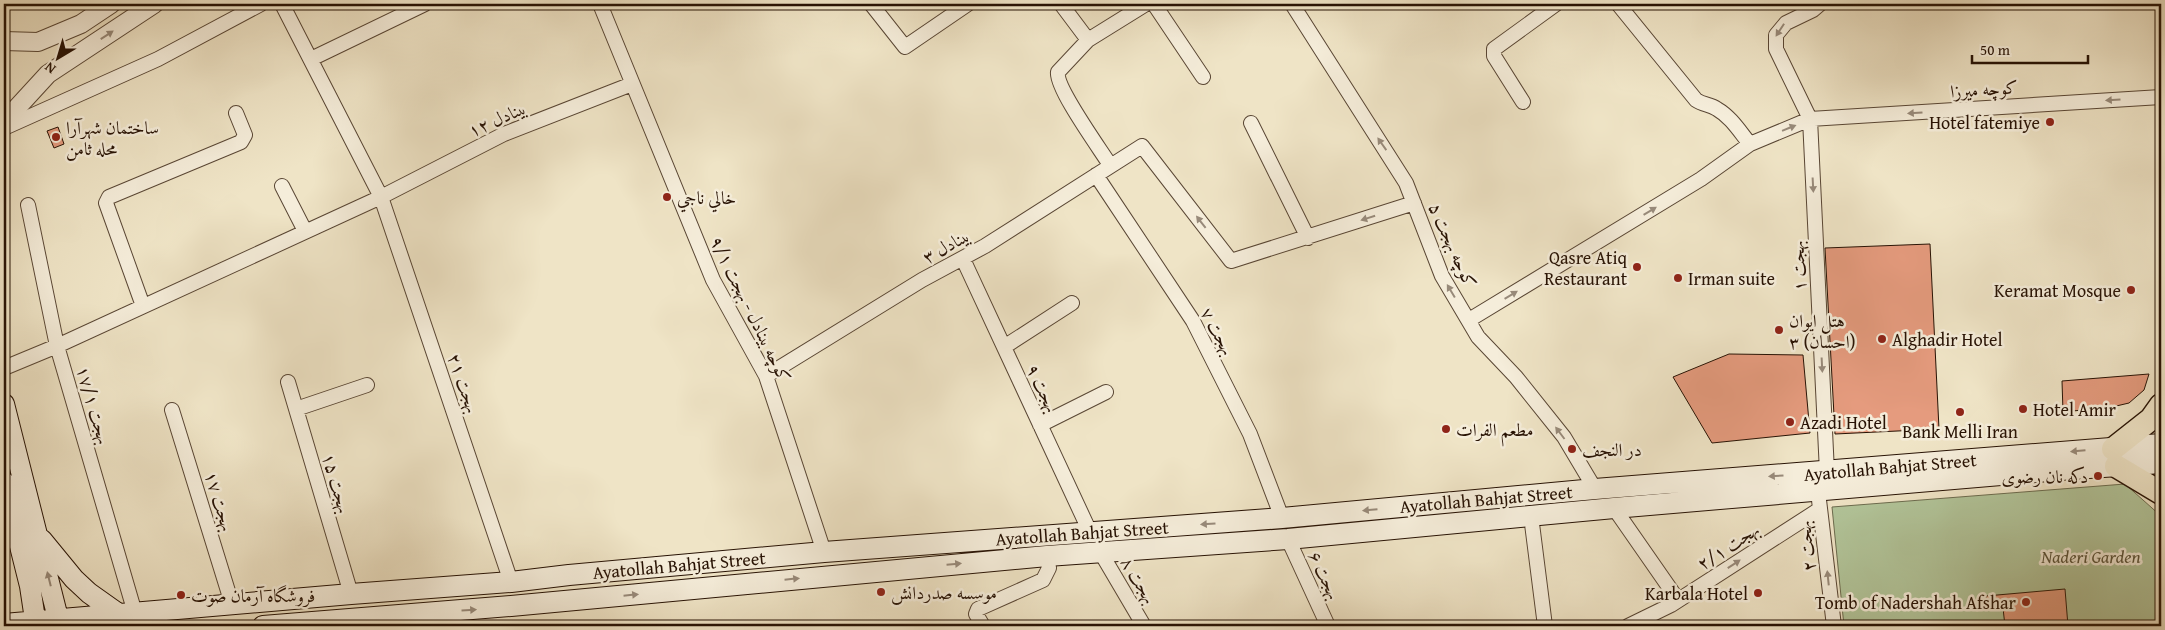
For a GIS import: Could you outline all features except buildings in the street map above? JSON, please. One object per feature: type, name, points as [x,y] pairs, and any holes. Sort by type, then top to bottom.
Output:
[{"type":"main road","points":[[4,404],[60,623]]},
{"type":"main road","points":[[2161,405],[2151,419],[2114,457],[2161,492]]},
{"type":"main road","name":"Ayatollah Bahjat Street","points":[[263,626],[511,606],[1047,556],[1288,539],[1614,508],[1819,500],[2114,457],[2161,444]]},
{"type":"main road","name":"Ayatollah Bahjat Street","points":[[4,624],[60,623],[127,614],[232,604],[511,582],[824,552],[1282,518],[1595,489],[1827,472],[2114,457],[2161,463]]},
{"type":"main road","points":[[4,482],[30,586],[36,624]]},
{"type":"main road","points":[[38,534],[74,579],[89,593],[127,614]]},
{"type":"street","points":[[4,122],[48,74],[154,4]]},
{"type":"street","points":[[4,128],[158,59],[261,4]]},
{"type":"street","name":"بهجت ۲۱","points":[[282,4],[381,197],[511,582]]},
{"type":"street","points":[[311,59],[425,4]]},
{"type":"street","name":"کوچه بینادل - بهجت ۹/۱","points":[[600,4],[713,280],[766,376],[824,552]]},
{"type":"street","points":[[872,4],[905,47],[968,4]]},
{"type":"street","points":[[1061,4],[1088,40]]},
{"type":"street","points":[[1110,165],[1065,96],[1057,77],[1062,67],[1088,40],[1146,4]]},
{"type":"street","points":[[1154,4],[1203,77]]},
{"type":"street","name":"کوچه بهجت ۵","points":[[1292,4],[1406,183],[1442,276],[1478,337],[1516,377],[1564,437],[1595,489]]},
{"type":"street","points":[[1523,102],[1494,56],[1494,49],[1556,4]]},
{"type":"street","points":[[1618,4],[1696,100],[1703,105],[1715,107],[1726,114],[1750,144]]},
{"type":"street","points":[[1810,119],[1776,49],[1776,35],[1786,22],[1813,10],[1820,4]]},
{"type":"street","points":[[4,41],[38,42],[81,24],[105,5]]},
{"type":"street","name":"بینادل ۱۲","points":[[4,368],[57,346],[381,197],[504,134],[632,84]]},
{"type":"street","name":"کوچه میرزا","points":[[1469,320],[1701,180],[1750,144],[1810,119],[2161,97]]},
{"type":"street","points":[[143,306],[106,203],[109,198],[241,142],[245,135],[236,113]]},
{"type":"street","name":"بهجت ۱","points":[[1810,119],[1827,472]]},
{"type":"street","points":[[1252,123],[1308,238],[1414,203]]},
{"type":"street","name":"بینادل ۳","points":[[766,376],[922,280],[963,259],[1142,146],[1231,261],[1308,238]]},
{"type":"street","name":"بهجت ۷","points":[[1096,175],[1193,321],[1250,434],[1282,518]]},
{"type":"street","points":[[282,186],[305,231]]},
{"type":"street","name":"بهجت ۱۷/۱","points":[[28,205],[57,346],[127,614]]},
{"type":"street","name":"بهجت ۹","points":[[963,259],[1090,532]]},
{"type":"street","points":[[1004,347],[1072,303]]},
{"type":"street","name":"بهجت ۱۵","points":[[288,382],[351,594]]},
{"type":"street","points":[[296,409],[367,385]]},
{"type":"street","points":[[1040,425],[1106,392]]},
{"type":"street","name":"بهجت ۱۷","points":[[172,410],[232,604]]},
{"type":"street","name":"بهجت ۲/۱","points":[[1628,626],[1678,600],[1819,500]]},
{"type":"street","name":"بهجت ۲","points":[[1819,500],[1834,626]]},
{"type":"street","points":[[1614,508],[1678,600]]},
{"type":"street","points":[[1531,516],[1545,626]]},
{"type":"street","name":"بهجت ۶","points":[[1288,539],[1328,626]]},
{"type":"street","name":"بهجت ۸","points":[[1101,553],[1144,626]]},
{"type":"street","points":[[984,626],[976,614],[978,609],[1043,580],[1049,568],[1047,556]]},
{"type":"green space","name":"Naderi Garden","points":[[2125,484],[2161,516],[2161,626],[1844,626],[1832,507]]},
{"type":"place","name":"Hotel fatemiye","points":[[2050,122]]},
{"type":"place","name":"ساختمان شهرآرا محله ثامن","points":[[56,137]]},
{"type":"place","name":"خالي ناجي","points":[[667,197]]},
{"type":"place","name":"Qasre Atiq Restaurant","points":[[1637,267]]},
{"type":"place","name":"Irman suite","points":[[1678,278]]},
{"type":"place","name":"Keramat Mosque","points":[[2131,290]]},
{"type":"place","name":"هتل ایوان ۳ (احسان)","points":[[1779,330]]},
{"type":"place","name":"Alghadir Hotel","points":[[1882,339]]},
{"type":"place","name":"Hotel Amir","points":[[2023,409]]},
{"type":"place","name":"Bank Melli Iran","points":[[1960,412]]},
{"type":"place","name":"Azadi Hotel","points":[[1790,422]]},
{"type":"place","name":"مطعم الفرات","points":[[1446,429]]},
{"type":"place","name":"در النجف","points":[[1572,449]]},
{"type":"place","name":"دکه نان رضوی","points":[[2098,476]]},
{"type":"place","name":"موسسه صدردانش","points":[[881,592]]},
{"type":"place","name":"Karbala Hotel","points":[[1758,593]]},
{"type":"place","name":"فروشگاه آرمان صوت","points":[[181,595]]},
{"type":"place","name":"Tomb of Nadershah Afshar","points":[[2026,602]]}]
